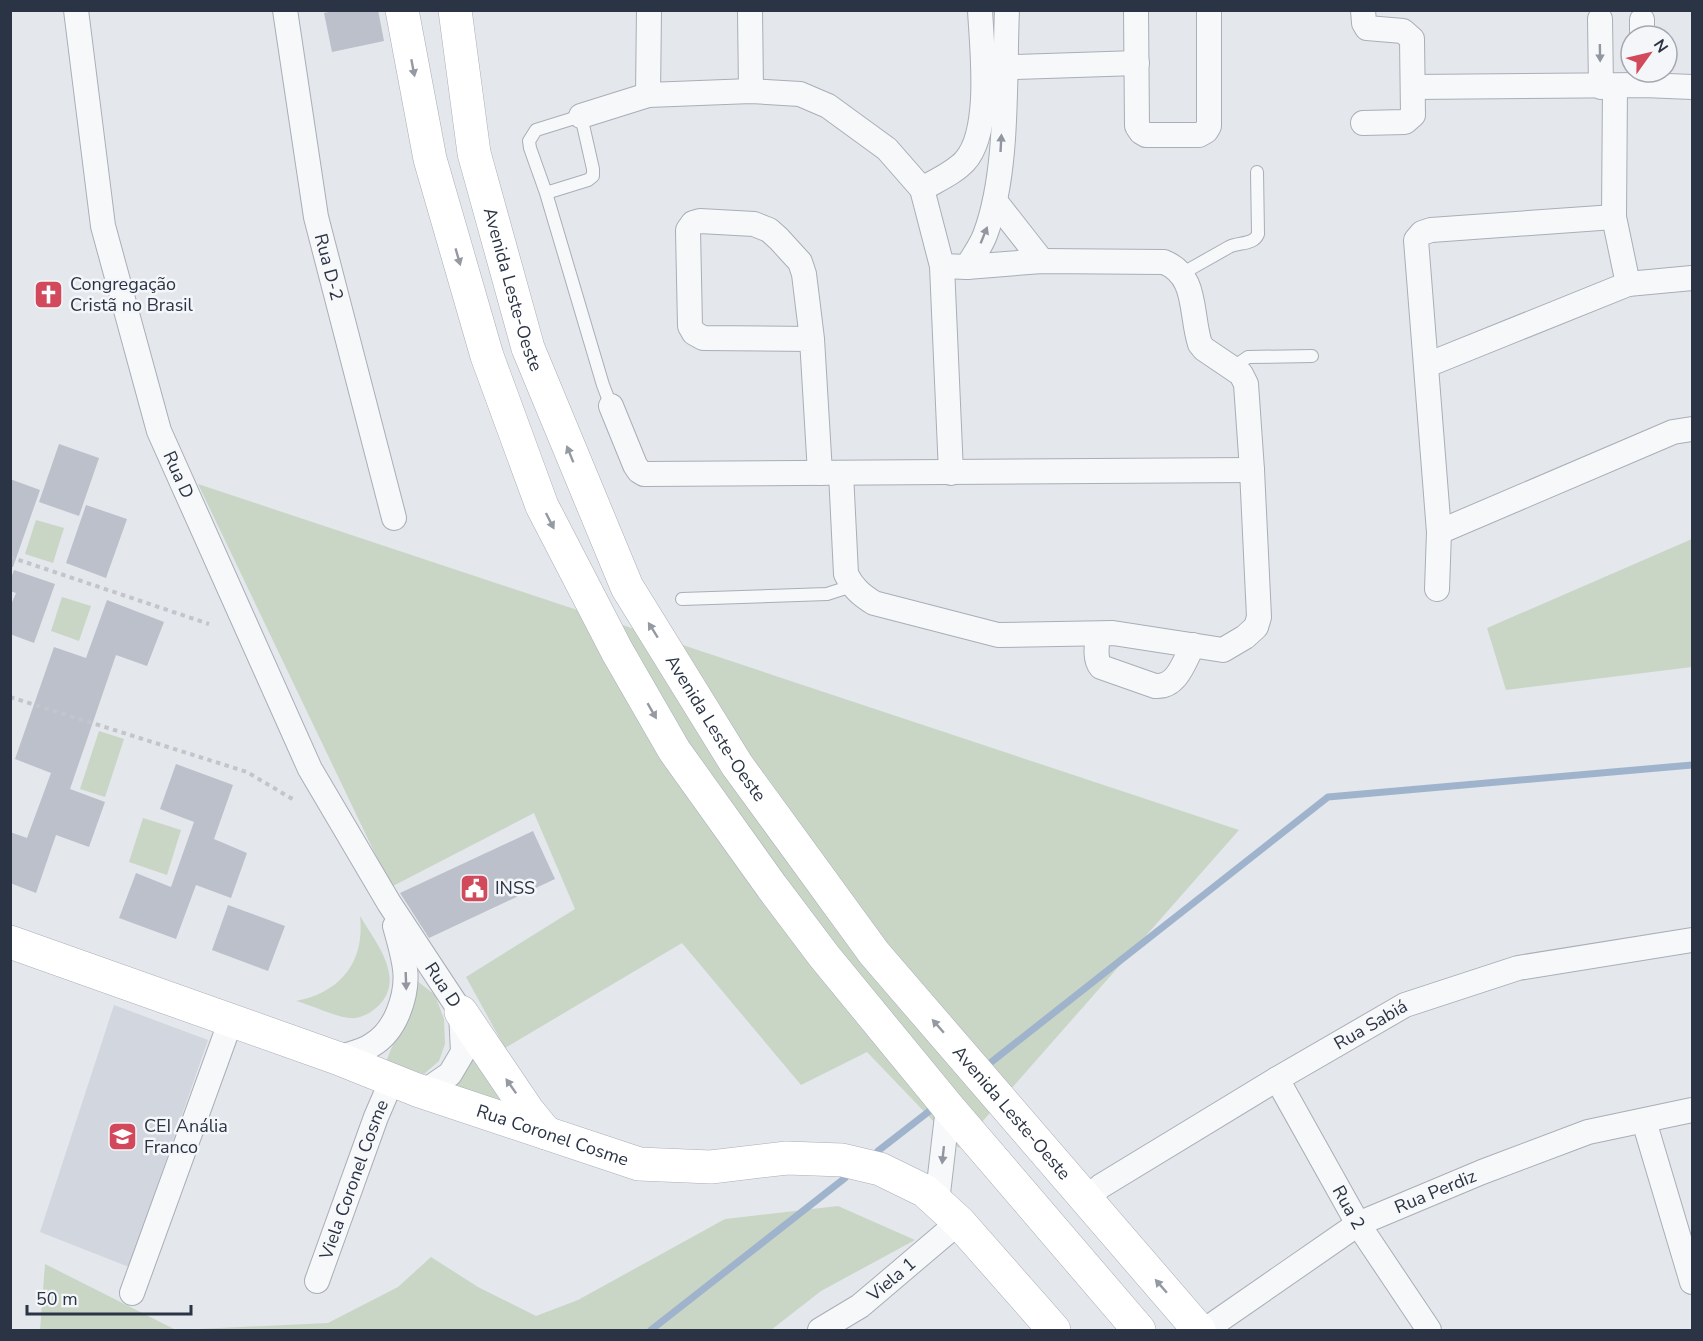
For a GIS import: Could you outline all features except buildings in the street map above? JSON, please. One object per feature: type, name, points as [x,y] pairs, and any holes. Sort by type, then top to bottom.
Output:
[{"type":"main road","points":[[402,10],[430,159],[487,356],[542,506],[617,651],[674,750],[824,956],[948,1107],[1139,1330]]},
{"type":"main road","name":"Avenida Leste-Oeste","points":[[455,10],[474,153],[528,348],[627,587],[737,765],[874,954],[1199,1330]]},
{"type":"main road","points":[[743,845],[760,850],[770,847],[778,840],[780,824]]},
{"type":"main road","points":[[772,887],[783,874],[792,868],[808,864]]},
{"type":"main road","name":"Rua Coronel Cosme","points":[[10,942],[337,1058],[405,1085],[639,1164],[711,1167],[787,1158],[842,1160],[880,1169],[925,1191],[948,1212],[1054,1330]]},
{"type":"main road","points":[[461,1012],[508,1083],[546,1133]]},
{"type":"street","name":"Rua D","points":[[76,10],[103,226],[159,431],[310,769],[389,903],[461,1012],[463,1052],[450,1074],[431,1087],[405,1085]]},
{"type":"street","name":"Rua D-2","points":[[285,10],[316,217],[394,518]]},
{"type":"street","points":[[648,95],[649,10]]},
{"type":"street","points":[[750,10],[750,91]]},
{"type":"street","points":[[967,267],[985,236],[995,201],[1000,158],[994,68],[980,10]]},
{"type":"street","points":[[922,189],[958,167],[975,146],[1006,10]]},
{"type":"street","points":[[1136,10],[1137,126],[1146,135],[1199,135],[1209,126],[1209,10]]},
{"type":"street","points":[[1363,10],[1364,23],[1367,28],[1402,31],[1412,39],[1414,87],[1413,115],[1405,122],[1363,123]]},
{"type":"street","points":[[1600,19],[1608,87],[1614,217],[1628,284]]},
{"type":"street","points":[[994,68],[1137,63]]},
{"type":"street","points":[[1414,87],[1608,87],[1622,84]]},
{"type":"street","points":[[1674,84],[1692,87]]},
{"type":"street","points":[[581,116],[648,95],[750,91],[800,94],[828,106],[887,149],[922,189],[942,266],[951,473]]},
{"type":"street","points":[[995,201],[1042,261]]},
{"type":"street","points":[[1437,589],[1439,532],[1416,240],[1422,232],[1431,230],[1614,217]]},
{"type":"street","points":[[812,339],[703,338],[694,333],[690,326],[688,230],[693,223],[700,221],[754,224],[769,230],[800,262],[804,274],[846,574],[852,586],[862,596],[874,603],[999,635],[1113,633],[1223,650],[1245,637],[1256,627],[1259,617],[1246,384],[1241,374],[1200,344],[1188,283],[1183,273],[1164,262],[1042,261],[967,267],[942,266]]},
{"type":"street","points":[[1427,365],[1628,284],[1692,278]]},
{"type":"street","points":[[611,406],[635,465],[644,474],[1252,470]]},
{"type":"street","points":[[1439,532],[1673,432],[1692,429]]},
{"type":"street","points":[[1098,634],[1097,656],[1101,667],[1162,687],[1173,682],[1193,645]]},
{"type":"street","name":"Rua D","points":[[337,1058],[362,1051],[374,1044],[393,1025],[406,993],[405,961],[389,903]]},
{"type":"street","name":"Rua Sabiá","points":[[1086,1199],[1101,1186],[1404,1005],[1518,968],[1692,940]]},
{"type":"street","points":[[132,1293],[231,1020]]},
{"type":"street","name":"Rua 2","points":[[1277,1079],[1358,1224],[1429,1330]]},
{"type":"street","name":"Viela Coronel Cosme","points":[[318,1281],[376,1117],[405,1085]]},
{"type":"street","points":[[948,1107],[948,1212]]},
{"type":"street","name":"Rua Perdiz","points":[[1205,1330],[1358,1224],[1588,1131],[1692,1110]]},
{"type":"street","points":[[1644,1121],[1692,1282]]},
{"type":"street","name":"Viela 1","points":[[820,1330],[860,1306],[948,1212]]},
{"type":"lane","points":[[546,193],[588,180],[593,176],[581,116],[536,130],[529,141],[611,406]]},
{"type":"lane","points":[[1183,273],[1229,246],[1252,242],[1256,239],[1258,234],[1257,172]]},
{"type":"lane","points":[[1232,368],[1248,357],[1312,356]]},
{"type":"lane","points":[[682,599],[827,594],[852,586]]},
{"type":"path","points":[[10,557],[209,624]]},
{"type":"path","points":[[10,697],[248,772],[294,800]]},
{"type":"shaded area","name":"CEI Anália Franco","points":[[114,1005],[208,1040],[129,1267],[40,1232]]},
{"type":"green space","points":[[198,484],[1239,830],[959,1148],[867,1052],[801,1085],[682,943],[505,1048],[466,977],[575,909],[534,813],[391,887]]},
{"type":"green space","points":[[36,520],[64,528],[53,563],[25,554]]},
{"type":"green space","points":[[1692,539],[1692,667],[1506,690],[1487,628]]},
{"type":"green space","points":[[62,597],[91,606],[79,641],[51,631]]},
{"type":"green space","points":[[99,731],[124,739],[105,797],[80,789]]},
{"type":"green space","points":[[143,818],[181,830],[167,875],[129,862]]},
{"type":"green space","points":[[360,916],[386,962],[389,986],[385,997],[370,1012],[353,1018],[296,1001],[326,990],[347,972],[354,961],[358,947],[361,932]]},
{"type":"green space","points":[[416,980],[435,995],[444,1019],[445,1044],[439,1061],[424,1074],[386,1062],[403,1024]]},
{"type":"green space","points":[[469,1049],[526,1121],[441,1091]]},
{"type":"green space","points":[[838,1206],[915,1240],[821,1291],[771,1330],[176,1330],[328,1323],[398,1287],[431,1257],[478,1287],[536,1316],[578,1300],[725,1219]]},
{"type":"green space","points":[[45,1264],[176,1330],[40,1330]]},
{"type":"waterway","points":[[985,1067],[1328,797],[1692,765]]},
{"type":"waterway","points":[[878,1151],[932,1109]]},
{"type":"waterway","points":[[651,1330],[845,1178]]},
{"type":"place","name":"Congregação Cristã no Brasil","points":[[49,294]]},
{"type":"place","name":"INSS","points":[[474,888]]},
{"type":"place","name":"CEI Anália Franco","points":[[123,1136]]}]
